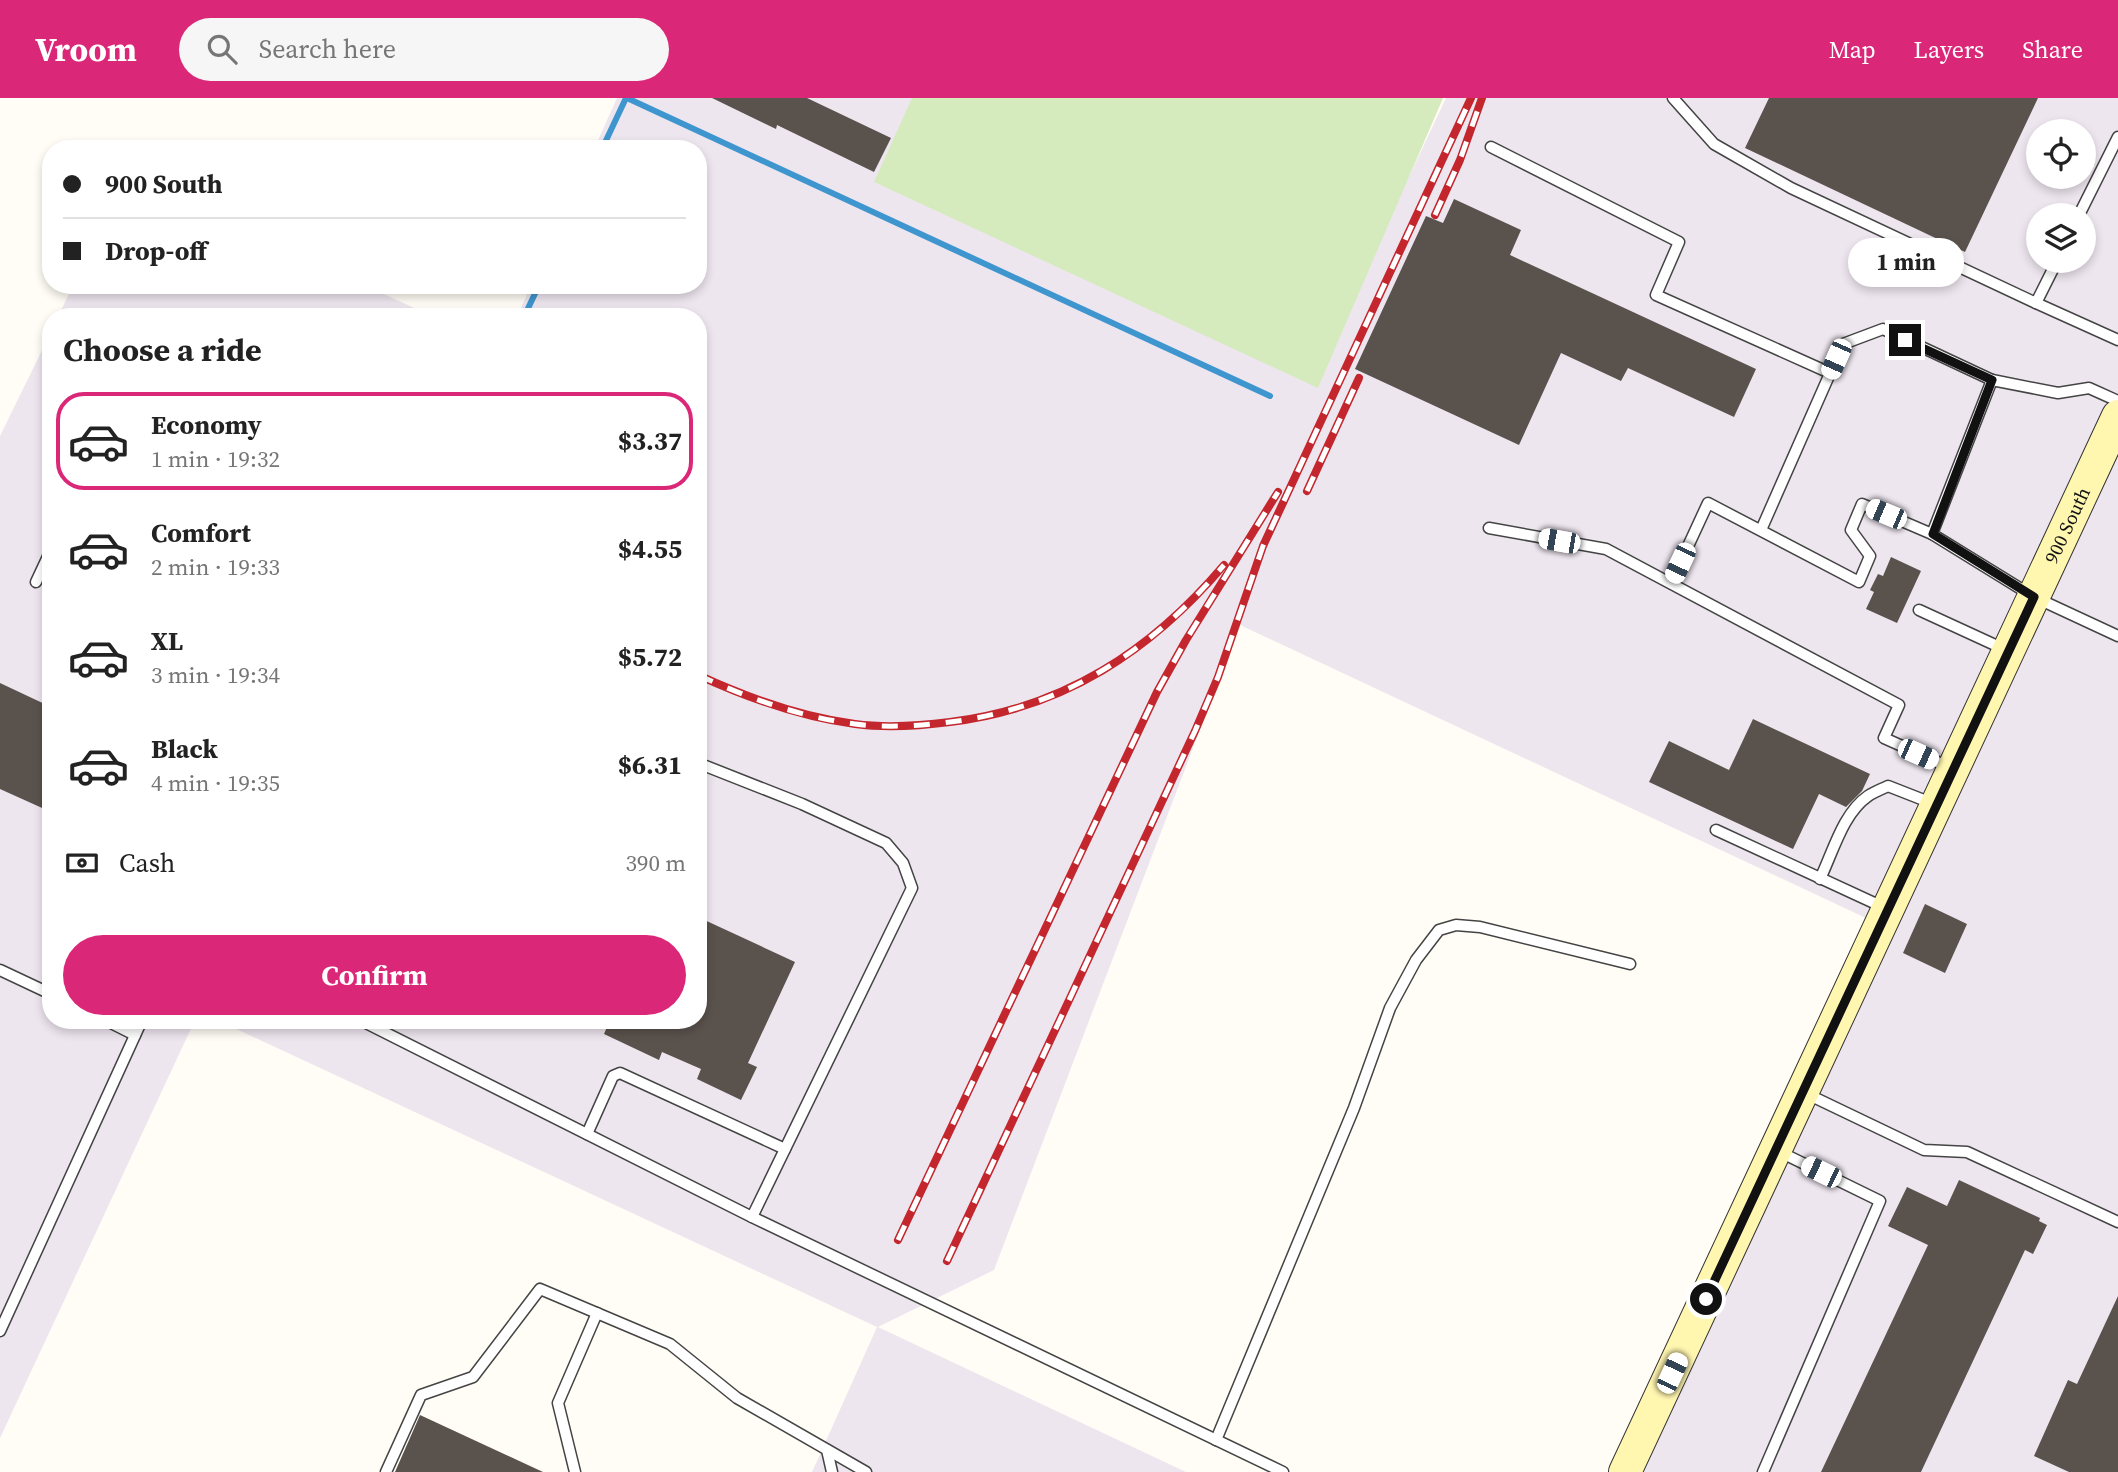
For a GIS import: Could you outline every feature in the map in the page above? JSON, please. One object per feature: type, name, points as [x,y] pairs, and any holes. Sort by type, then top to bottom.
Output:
[{"type":"street","name":"900 South","points":[[1625,1472],[2118,416]]},
{"type":"lane","points":[[1673,98],[1714,144],[1780,182],[2118,340]]},
{"type":"lane","points":[[2086,203],[2118,137]]},
{"type":"lane","points":[[1491,147],[1679,242],[1656,295],[1830,373]]},
{"type":"lane","points":[[2036,303],[2051,273]]},
{"type":"lane","points":[[1761,530],[1843,344],[1883,329],[1992,380],[2058,393],[2089,388],[2118,401]]},
{"type":"lane","points":[[1933,534],[1992,380]]},
{"type":"lane","points":[[1671,583],[1708,503],[1859,582],[1870,556],[1852,530],[1863,504],[1933,534],[2034,597],[2118,636]]},
{"type":"lane","points":[[1489,528],[1606,549],[1899,705],[1884,738],[1953,769]]},
{"type":"lane","points":[[36,582],[42,569]]},
{"type":"lane","points":[[1919,610],[2008,651]]},
{"type":"lane","points":[[707,767],[802,804],[886,843],[903,863],[912,888],[752,1217]]},
{"type":"lane","points":[[1820,878],[1846,824],[1857,806],[1868,796],[1888,786],[1936,805]]},
{"type":"lane","points":[[1716,830],[1888,909]]},
{"type":"lane","points":[[1216,1440],[1354,1108],[1390,1008],[1416,960],[1439,930],[1456,925],[1480,927],[1630,964]]},
{"type":"lane","points":[[0,970],[42,990]]},
{"type":"lane","points":[[123,1029],[135,1035]]},
{"type":"lane","points":[[0,1331],[138,1029]]},
{"type":"lane","points":[[378,1029],[752,1217],[1283,1472]]},
{"type":"lane","points":[[587,1134],[613,1076],[620,1073],[785,1149]]},
{"type":"lane","points":[[1803,1092],[1924,1150],[1967,1152],[2118,1222]]},
{"type":"lane","points":[[1763,1472],[1881,1201],[1776,1150]]},
{"type":"lane","points":[[386,1472],[421,1395],[473,1377],[541,1289],[670,1344],[737,1398],[866,1472]]},
{"type":"lane","points":[[575,1472],[558,1403],[597,1314]]},
{"type":"lane","points":[[827,1450],[832,1472]]},
{"type":"shaded area","points":[[617,98],[920,98],[1319,368],[1446,98],[2118,98],[2118,1472],[1610,1472],[1868,919],[1240,625],[994,1270],[878,1327],[1186,1472],[812,1472],[877,1327],[236,1029],[707,1029],[707,308],[521,308],[527,294],[707,294],[707,140],[598,140]]},
{"type":"shaded area","points":[[69,294],[384,294],[414,308],[62,308]]},
{"type":"shaded area","points":[[42,350],[42,1029],[191,1029],[0,1438],[0,436]]},
{"type":"green space","points":[[912,98],[1443,98],[1318,388],[874,182]]},
{"type":"building","points":[[712,98],[807,98],[891,138],[874,172],[777,125],[776,129]]},
{"type":"building","points":[[1769,98],[2038,98],[1965,252],[1745,148]]},
{"type":"building","points":[[1454,199],[1521,230],[1510,255],[1756,369],[1734,417],[1628,368],[1621,381],[1561,353],[1519,445],[1355,369],[1426,216],[1443,223]]},
{"type":"building","points":[[1891,557],[1921,571],[1897,623],[1866,609],[1874,592],[1870,590],[1878,574],[1883,576]]},
{"type":"building","points":[[0,683],[42,703],[42,808],[0,789]]},
{"type":"building","points":[[1753,719],[1870,774],[1862,791],[1846,807],[1819,794],[1793,849],[1649,782],[1669,741],[1729,770]]},
{"type":"building","points":[[1925,904],[1967,924],[1945,973],[1903,953]]},
{"type":"building","points":[[707,921],[795,962],[748,1063],[757,1067],[741,1100],[697,1079],[701,1069],[662,1052],[659,1060],[604,1034],[606,1029],[707,1029]]},
{"type":"building","points":[[1959,1180],[2040,1218],[2039,1221],[2047,1225],[2033,1254],[2025,1250],[1921,1472],[1821,1472],[1928,1245],[1888,1226],[1907,1187],[1947,1206]]},
{"type":"building","points":[[2118,1296],[2118,1472],[2069,1472],[2034,1456],[2068,1380],[2077,1384]]},
{"type":"building","points":[[420,1415],[543,1472],[395,1472]]},
{"type":"waterway","points":[[606,140],[626,98]]},
{"type":"waterway","points":[[627,98],[1270,396]]},
{"type":"waterway","points":[[528,308],[535,294]]},
{"type":"railway","points":[[947,1261],[1195,731],[1218,677],[1263,546],[1471,98]]},
{"type":"railway","points":[[1435,215],[1460,160],[1482,98]]},
{"type":"railway","points":[[1307,491],[1359,378]]},
{"type":"railway","points":[[898,1240],[1157,692],[1186,640],[1278,492]]},
{"type":"railway","points":[[707,679],[775,706],[814,717],[855,724],[914,725],[992,715],[1031,704],[1068,689],[1135,649],[1196,596],[1224,565]]},
{"type":"route","points":[[1706,1299],[2034,597],[1933,534],[1992,380],[1905,340]]}]
